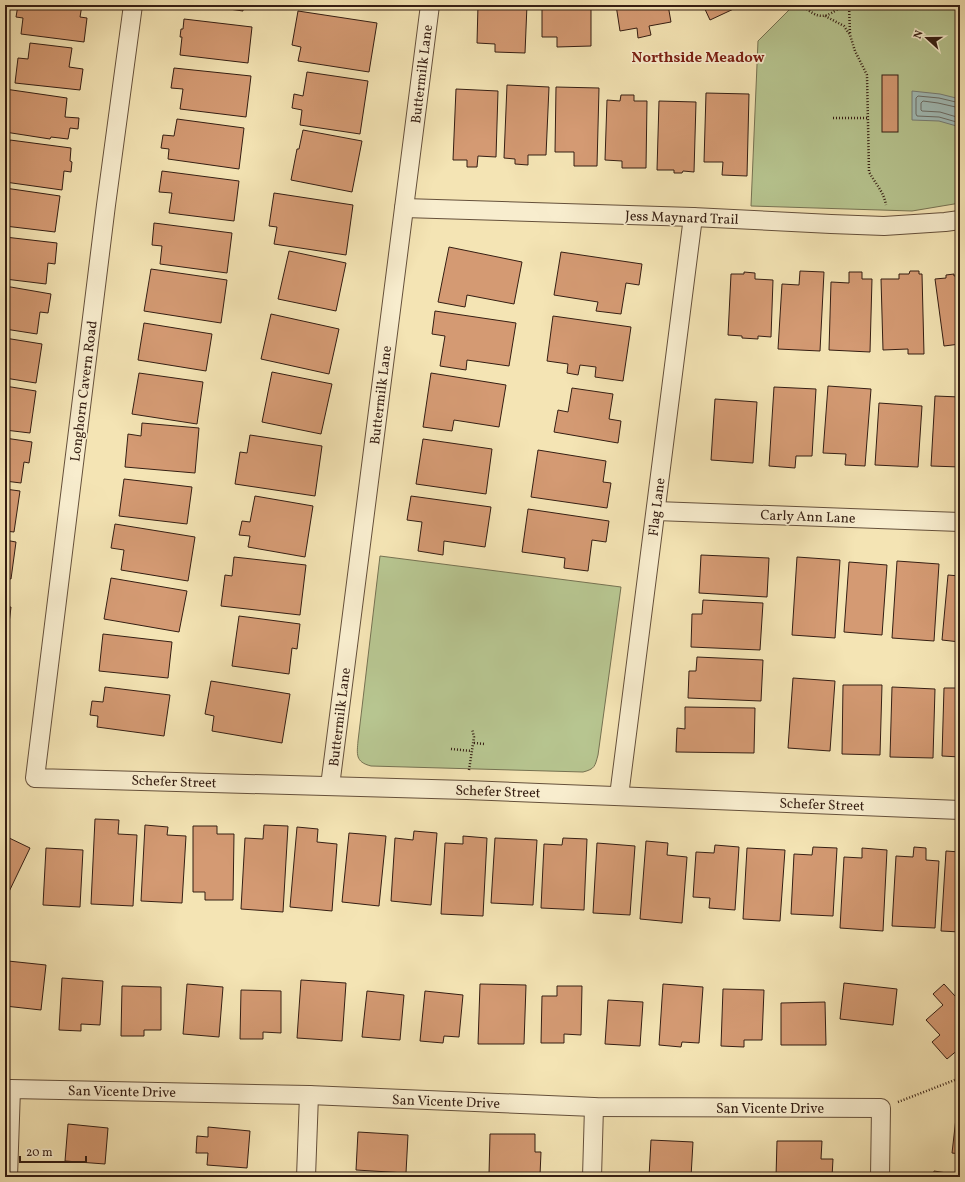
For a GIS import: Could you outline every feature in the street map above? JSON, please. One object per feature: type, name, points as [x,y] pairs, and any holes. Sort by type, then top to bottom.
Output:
[{"type":"street","name":"Longhorn Cavern Road","points":[[35,778],[106,205],[133,5]]},
{"type":"street","name":"Buttermilk Lane","points":[[330,786],[430,5]]},
{"type":"street","name":"Jess Maynard Trail","points":[[404,208],[693,217],[884,226],[960,220]]},
{"type":"street","name":"Flag Lane","points":[[619,796],[693,217]]},
{"type":"street","name":"Carly Ann Lane","points":[[656,511],[960,522]]},
{"type":"street","name":"Schefer Street","points":[[35,778],[330,786],[960,810]]},
{"type":"street","name":"San Vicente Drive","points":[[8,1177],[11,1089],[309,1095],[594,1107],[881,1108]]},
{"type":"street","points":[[306,1177],[309,1095]]},
{"type":"street","points":[[592,1177],[594,1107]]},
{"type":"street","points":[[880,1177],[881,1108]]},
{"type":"path","points":[[802,5],[816,16],[825,16],[844,26],[850,35]]},
{"type":"path","points":[[825,16],[843,5]]},
{"type":"path","points":[[849,5],[850,35],[855,51],[867,75],[869,172],[883,193],[886,207]]},
{"type":"path","points":[[833,118],[869,118]]},
{"type":"path","points":[[469,772],[474,743],[472,730]]},
{"type":"path","points":[[474,743],[485,744]]},
{"type":"path","points":[[451,749],[472,751]]},
{"type":"path","points":[[881,1108],[960,1078]]},
{"type":"green space","points":[[794,5],[960,5],[960,203],[912,211],[751,206],[758,41]]},
{"type":"green space","points":[[380,556],[621,587],[598,755],[595,764],[590,770],[583,772],[371,766],[360,760],[357,754],[358,741]]},
{"type":"water","points":[[912,91],[940,94],[960,99],[960,127],[939,121],[912,120]]},
{"type":"building","points":[[18,5],[82,5],[80,17],[87,18],[84,42],[21,34],[23,18],[16,17]]},
{"type":"building","points":[[201,5],[243,5],[243,11]]},
{"type":"building","points":[[478,5],[527,5],[525,53],[495,52],[495,44],[477,43]]},
{"type":"building","points":[[542,5],[591,5],[591,46],[557,47],[557,37],[542,37]]},
{"type":"building","points":[[616,5],[668,5],[671,22],[649,26],[651,35],[638,38],[637,28],[620,31]]},
{"type":"building","points":[[703,5],[739,5],[740,6],[710,20]]},
{"type":"building","points":[[298,11],[377,23],[369,72],[298,61],[301,47],[292,45]]},
{"type":"building","points":[[184,19],[252,27],[248,63],[180,55],[182,37],[180,37]]},
{"type":"building","points":[[30,43],[72,48],[69,67],[83,69],[80,90],[15,83],[18,58],[28,59]]},
{"type":"building","points":[[174,68],[251,76],[246,117],[180,109],[183,89],[171,88]]},
{"type":"building","points":[[307,72],[368,81],[360,134],[300,125],[302,110],[292,108],[294,94],[303,96]]},
{"type":"building","points":[[882,75],[898,75],[898,132],[882,132]]},
{"type":"building","points":[[507,85],[549,87],[546,155],[528,155],[528,165],[515,164],[515,159],[504,158]]},
{"type":"building","points":[[556,87],[599,88],[597,166],[574,166],[574,152],[555,152]]},
{"type":"building","points":[[5,89],[67,98],[65,117],[79,118],[78,129],[70,128],[68,139],[51,137],[50,139],[5,132]]},
{"type":"building","points":[[456,89],[498,91],[496,157],[478,156],[477,167],[467,167],[467,160],[453,160]]},
{"type":"building","points":[[706,93],[749,94],[747,176],[722,175],[723,162],[704,162]]},
{"type":"building","points":[[621,95],[634,95],[634,101],[647,101],[646,168],[622,168],[622,161],[605,160],[607,100],[620,101]]},
{"type":"building","points":[[659,101],[696,102],[694,172],[683,171],[682,173],[674,173],[674,170],[657,170]]},
{"type":"building","points":[[177,119],[244,128],[239,169],[168,159],[169,149],[161,148],[163,135],[174,136]]},
{"type":"building","points":[[303,130],[362,141],[352,192],[291,180],[297,149],[299,149]]},
{"type":"building","points":[[10,140],[71,148],[71,172],[64,171],[62,190],[5,182],[5,153],[8,154]]},
{"type":"building","points":[[162,171],[239,181],[234,221],[169,213],[172,193],[159,192]]},
{"type":"building","points":[[5,188],[60,196],[55,232],[5,226]]},
{"type":"building","points":[[274,193],[353,205],[346,255],[274,244],[277,227],[269,226]]},
{"type":"building","points":[[154,223],[232,233],[227,273],[160,264],[162,246],[152,245]]},
{"type":"building","points":[[5,237],[57,243],[55,264],[48,263],[46,284],[5,279]]},
{"type":"building","points":[[449,247],[522,262],[514,304],[467,295],[465,307],[438,302]]},
{"type":"building","points":[[289,251],[346,263],[336,311],[278,299]]},
{"type":"building","points":[[561,252],[642,264],[639,285],[626,283],[621,314],[596,311],[598,302],[554,295]]},
{"type":"building","points":[[151,269],[227,280],[221,323],[144,311]]},
{"type":"building","points":[[800,271],[824,272],[820,351],[778,349],[782,284],[799,285]]},
{"type":"building","points":[[910,271],[919,271],[919,274],[922,274],[924,354],[908,354],[908,349],[883,350],[881,279],[899,279],[899,274],[909,274]]},
{"type":"building","points":[[744,272],[755,273],[755,279],[773,280],[771,337],[758,336],[758,339],[728,335],[731,274],[744,274]]},
{"type":"building","points":[[849,272],[862,272],[862,279],[872,279],[870,352],[829,350],[831,282],[849,283]]},
{"type":"building","points":[[954,274],[954,276],[960,275],[960,344],[944,346],[935,279],[946,278],[946,275]]},
{"type":"building","points":[[5,286],[51,294],[48,313],[40,312],[37,334],[5,329]]},
{"type":"building","points":[[435,311],[516,323],[509,366],[467,360],[466,370],[440,366],[445,336],[432,334]]},
{"type":"building","points":[[271,314],[339,329],[329,374],[261,359]]},
{"type":"building","points":[[553,316],[631,327],[623,381],[595,377],[596,367],[580,365],[578,375],[567,373],[568,364],[547,361]]},
{"type":"building","points":[[144,323],[212,334],[206,371],[138,360]]},
{"type":"building","points":[[5,338],[42,344],[36,383],[5,378]]},
{"type":"building","points":[[272,372],[332,384],[321,434],[262,422]]},
{"type":"building","points":[[139,373],[203,382],[197,424],[132,414]]},
{"type":"building","points":[[431,373],[506,385],[499,427],[454,420],[452,431],[423,427]]},
{"type":"building","points":[[5,386],[36,391],[30,433],[5,430]]},
{"type":"building","points":[[828,386],[871,389],[865,466],[845,465],[846,454],[823,453]]},
{"type":"building","points":[[774,387],[816,389],[812,456],[796,456],[795,468],[769,466]]},
{"type":"building","points":[[572,388],[613,394],[609,419],[621,421],[618,443],[554,432],[558,410],[568,412]]},
{"type":"building","points":[[935,396],[960,397],[960,467],[931,466]]},
{"type":"building","points":[[715,399],[757,402],[753,463],[711,460]]},
{"type":"building","points":[[879,403],[922,406],[918,467],[875,465]]},
{"type":"building","points":[[142,423],[199,428],[195,473],[125,467],[128,434],[141,436]]},
{"type":"building","points":[[250,435],[322,446],[315,496],[235,484],[240,452],[247,453]]},
{"type":"building","points":[[5,438],[32,442],[29,463],[24,462],[21,483],[5,481]]},
{"type":"building","points":[[423,439],[492,449],[486,494],[416,484]]},
{"type":"building","points":[[538,450],[606,461],[603,482],[611,483],[607,508],[531,497]]},
{"type":"building","points":[[124,479],[192,487],[187,524],[119,516]]},
{"type":"building","points":[[5,489],[20,491],[14,532],[5,531]]},
{"type":"building","points":[[255,496],[313,506],[305,557],[248,547],[250,536],[239,535],[242,521],[250,522]]},
{"type":"building","points":[[411,496],[491,507],[485,547],[444,541],[443,555],[418,551],[422,522],[407,520]]},
{"type":"building","points":[[528,509],[609,521],[606,542],[592,540],[588,571],[564,568],[565,558],[522,552]]},
{"type":"building","points":[[115,524],[195,537],[188,581],[121,570],[124,550],[111,548]]},
{"type":"building","points":[[5,540],[16,542],[11,579],[5,578]]},
{"type":"building","points":[[701,555],[769,558],[767,597],[699,593]]},
{"type":"building","points":[[234,557],[306,565],[300,615],[221,606],[225,575],[232,576]]},
{"type":"building","points":[[797,557],[840,560],[835,638],[792,635]]},
{"type":"building","points":[[897,561],[939,564],[934,641],[892,638]]},
{"type":"building","points":[[849,562],[887,565],[882,635],[844,632]]},
{"type":"building","points":[[948,575],[960,576],[960,642],[942,640]]},
{"type":"building","points":[[111,578],[187,591],[179,632],[104,619]]},
{"type":"building","points":[[5,589],[8,589],[6,607],[11,607],[8,632],[5,632]]},
{"type":"building","points":[[703,600],[763,603],[760,650],[691,647],[692,614],[702,614]]},
{"type":"building","points":[[239,616],[300,624],[297,649],[292,648],[289,674],[232,666]]},
{"type":"building","points":[[103,634],[172,642],[168,678],[99,671]]},
{"type":"building","points":[[697,657],[763,660],[761,701],[688,698],[689,671],[696,671]]},
{"type":"building","points":[[793,678],[835,681],[830,751],[788,748]]},
{"type":"building","points":[[211,681],[290,694],[282,743],[212,731],[214,716],[205,714]]},
{"type":"building","points":[[843,685],[882,685],[880,755],[842,754]]},
{"type":"building","points":[[105,687],[170,695],[164,736],[97,727],[98,716],[90,715],[92,701],[103,702]]},
{"type":"building","points":[[892,687],[935,689],[933,758],[890,757]]},
{"type":"building","points":[[944,688],[960,688],[960,757],[942,756]]},
{"type":"building","points":[[685,707],[755,708],[754,753],[676,752],[677,728],[685,729]]},
{"type":"building","points":[[95,819],[119,820],[118,834],[137,835],[133,906],[91,904]]},
{"type":"building","points":[[145,825],[168,827],[167,835],[186,836],[182,903],[141,901]]},
{"type":"building","points":[[264,825],[288,826],[283,912],[241,909],[245,838],[263,839]]},
{"type":"building","points":[[193,826],[217,826],[217,834],[234,834],[233,900],[205,900],[205,892],[193,892]]},
{"type":"building","points":[[297,827],[318,829],[317,842],[337,844],[332,911],[290,907]]},
{"type":"building","points":[[414,831],[437,833],[431,905],[391,901],[395,838],[413,840]]},
{"type":"building","points":[[349,833],[386,836],[379,906],[342,902]]},
{"type":"building","points":[[5,836],[30,848],[5,900]]},
{"type":"building","points":[[463,836],[487,838],[483,916],[441,914],[445,843],[463,844]]},
{"type":"building","points":[[495,838],[537,840],[533,905],[491,903]]},
{"type":"building","points":[[563,838],[587,839],[584,910],[541,908],[544,844],[562,845]]},
{"type":"building","points":[[646,841],[668,843],[667,855],[687,857],[682,923],[640,919]]},
{"type":"building","points":[[597,843],[635,846],[630,915],[593,913]]},
{"type":"building","points":[[715,845],[739,847],[735,910],[709,908],[710,898],[693,897],[696,852],[714,853]]},
{"type":"building","points":[[813,847],[837,848],[833,916],[791,914],[794,854],[812,855]]},
{"type":"building","points":[[914,847],[926,848],[926,860],[939,861],[935,928],[892,926],[896,856],[913,857]]},
{"type":"building","points":[[46,848],[83,850],[80,907],[43,905]]},
{"type":"building","points":[[747,848],[785,850],[780,921],[743,919]]},
{"type":"building","points":[[862,848],[887,850],[883,931],[840,928],[844,857],[862,858]]},
{"type":"building","points":[[946,851],[960,852],[960,932],[941,931]]},
{"type":"building","points":[[8,961],[46,965],[41,1010],[5,1006]]},
{"type":"building","points":[[62,978],[103,981],[100,1025],[81,1024],[81,1031],[59,1030]]},
{"type":"building","points":[[301,980],[346,983],[342,1041],[297,1038]]},
{"type":"building","points":[[844,983],[897,989],[893,1025],[840,1019]]},
{"type":"building","points":[[187,984],[223,987],[219,1037],[183,1034]]},
{"type":"building","points":[[480,984],[526,985],[524,1044],[478,1044]]},
{"type":"building","points":[[663,984],[703,987],[699,1043],[682,1042],[681,1047],[659,1045]]},
{"type":"building","points":[[944,984],[955,996],[960,992],[960,1048],[947,1059],[932,1042],[940,1035],[926,1020],[943,1005],[933,994]]},
{"type":"building","points":[[122,986],[161,987],[161,1030],[144,1030],[144,1036],[121,1036]]},
{"type":"building","points":[[557,986],[582,986],[581,1035],[564,1034],[564,1043],[541,1043],[542,996],[557,996]]},
{"type":"building","points":[[723,989],[764,990],[762,1040],[744,1040],[744,1047],[721,1046]]},
{"type":"building","points":[[241,990],[281,991],[281,1033],[263,1032],[263,1039],[240,1039]]},
{"type":"building","points":[[367,991],[404,995],[400,1040],[362,1037]]},
{"type":"building","points":[[425,991],[463,995],[459,1037],[444,1036],[443,1043],[420,1041]]},
{"type":"building","points":[[608,1000],[643,1002],[640,1046],[605,1044]]},
{"type":"building","points":[[825,1002],[826,1045],[781,1045],[781,1003]]},
{"type":"building","points":[[956,1118],[960,1119],[960,1154],[952,1153]]},
{"type":"building","points":[[68,1124],[108,1128],[105,1164],[65,1161]]},
{"type":"building","points":[[208,1127],[250,1131],[247,1168],[207,1165],[208,1153],[196,1153],[197,1136],[208,1137]]},
{"type":"building","points":[[358,1132],[408,1135],[406,1173],[356,1170]]},
{"type":"building","points":[[490,1134],[535,1134],[535,1152],[541,1152],[540,1175],[489,1174]]},
{"type":"building","points":[[651,1140],[693,1142],[691,1177],[649,1177]]},
{"type":"building","points":[[777,1141],[822,1141],[821,1159],[833,1159],[832,1177],[776,1177]]},
{"type":"building","points":[[934,1171],[960,1175],[960,1177],[933,1177]]},
{"type":"district","name":"Northside Meadow","points":[[698,57]]}]
